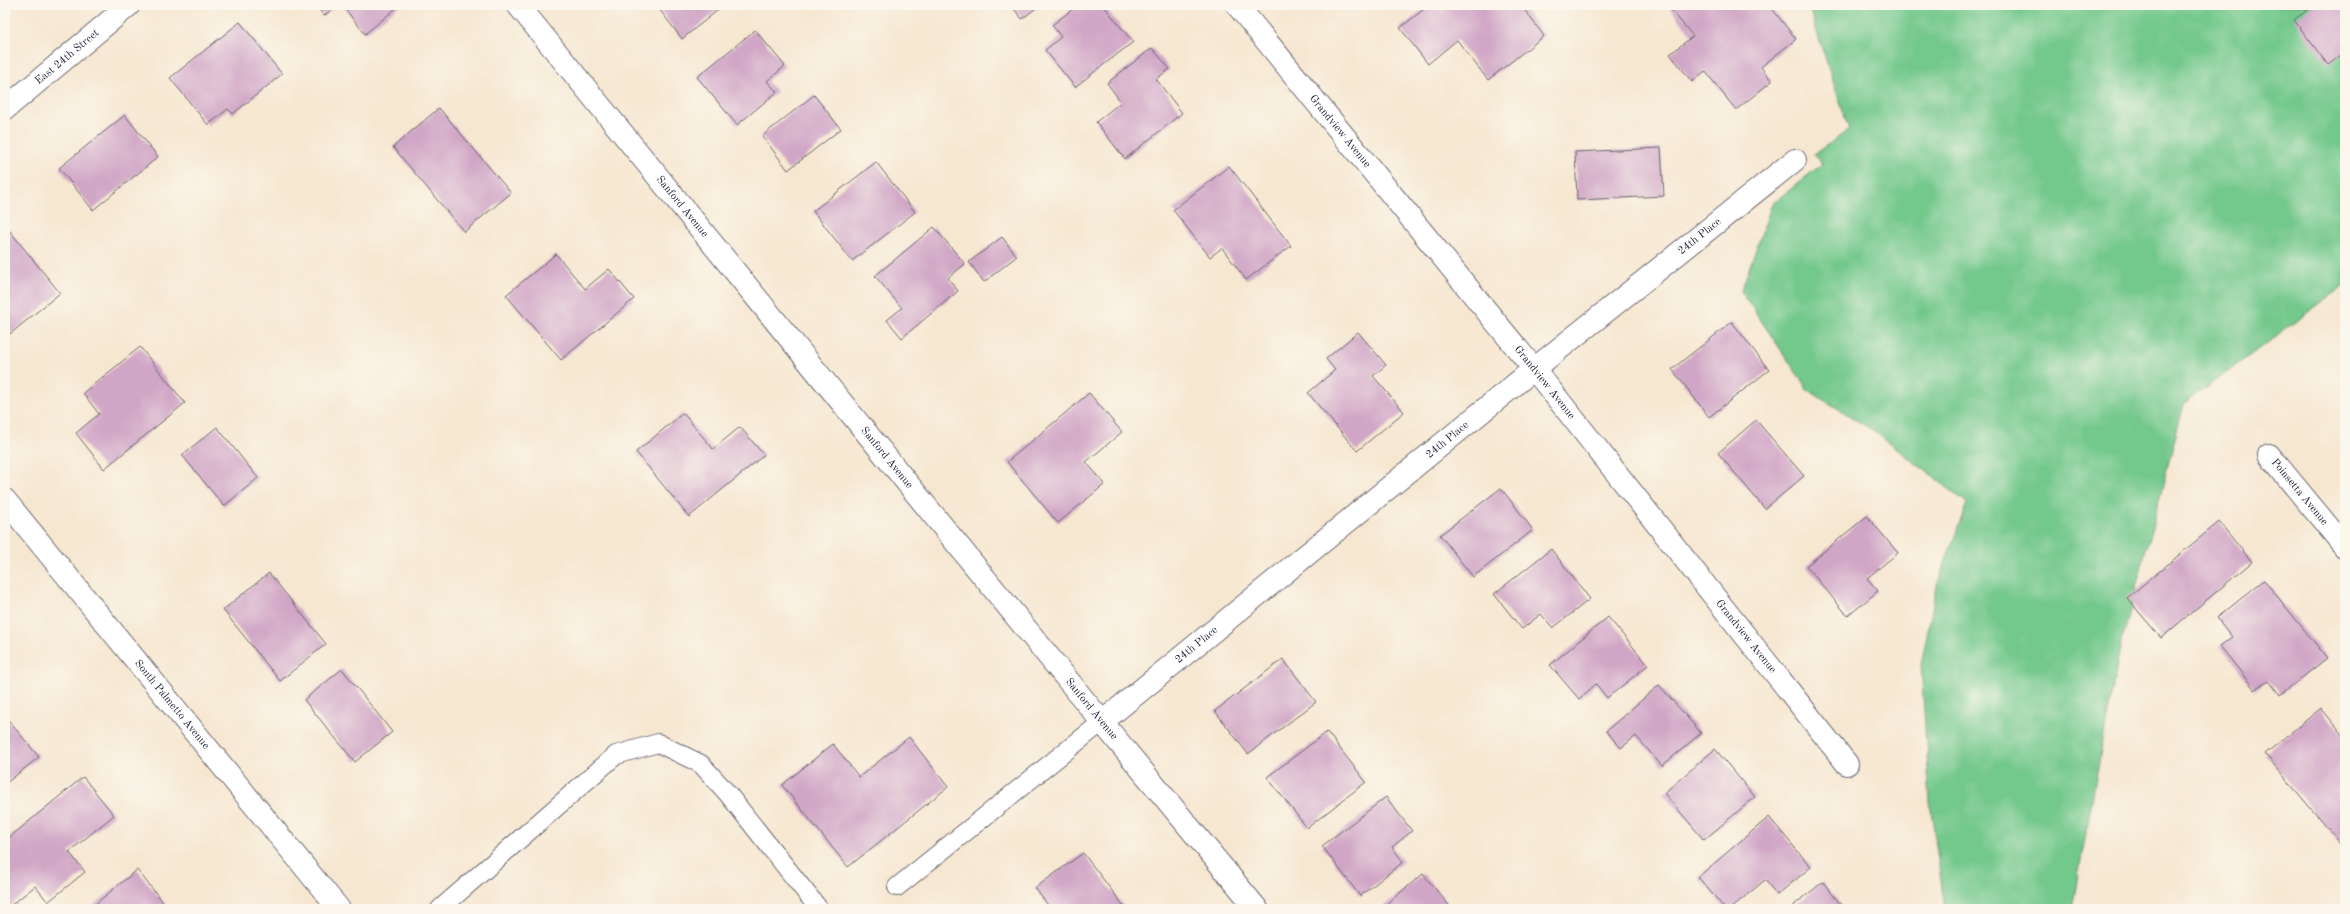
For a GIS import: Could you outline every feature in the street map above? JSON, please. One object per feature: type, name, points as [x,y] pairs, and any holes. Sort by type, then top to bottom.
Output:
[{"type":"street","name":"East 24th Street","points":[[5,108],[129,5]]},
{"type":"street","name":"Sanford Avenue","points":[[518,5],[1254,908]]},
{"type":"street","name":"Grandview Avenue","points":[[1237,5],[1534,369],[1847,764]]},
{"type":"street","name":"24th Place","points":[[1102,722],[1534,369],[1796,160]]},
{"type":"street","name":"Poinsetta Avenue","points":[[2269,455],[2345,547]]},
{"type":"street","name":"South Palmetto Avenue","points":[[5,500],[339,909]]},
{"type":"lane","points":[[897,888],[1102,722]]},
{"type":"lane","points":[[440,909],[616,755],[658,743],[701,764],[728,794],[819,909]]},
{"type":"green space","points":[[1808,5],[2345,5],[2345,285],[2184,404],[2119,653],[2072,909],[1945,909],[1930,803],[1921,665],[1937,585],[1967,503],[1874,431],[1808,390],[1741,291],[1772,204],[1822,164],[1814,154],[1849,130]]},
{"type":"building","points":[[315,5],[337,5],[324,16]]},
{"type":"building","points":[[342,5],[400,5],[365,34]]},
{"type":"building","points":[[656,5],[722,5],[723,6],[682,39]]},
{"type":"building","points":[[1011,5],[1040,5],[1022,19]]},
{"type":"building","points":[[1078,5],[1103,5],[1133,42],[1075,87],[1045,50],[1061,37],[1052,25]]},
{"type":"building","points":[[1429,5],[1521,5],[1544,36],[1488,80],[1457,40],[1428,64],[1400,28]]},
{"type":"building","points":[[1667,5],[1743,5],[1749,11],[1756,5],[1769,5],[1796,39],[1761,67],[1772,81],[1736,110],[1705,71],[1692,82],[1670,54],[1693,36]]},
{"type":"building","points":[[2314,5],[2345,5],[2345,52],[2328,65],[2294,20]]},
{"type":"building","points":[[240,22],[282,74],[233,114],[228,109],[208,125],[170,78]]},
{"type":"building","points":[[755,30],[785,66],[767,81],[777,92],[737,125],[697,77]]},
{"type":"building","points":[[1152,48],[1170,69],[1156,79],[1182,113],[1125,159],[1096,122],[1121,102],[1107,83]]},
{"type":"building","points":[[814,95],[841,129],[788,170],[762,136]]},
{"type":"building","points":[[439,108],[511,193],[464,232],[393,147]]},
{"type":"building","points":[[125,115],[158,157],[93,210],[59,168]]},
{"type":"building","points":[[1661,148],[1664,196],[1577,200],[1575,152]]},
{"type":"building","points":[[876,162],[915,212],[852,261],[813,211]]},
{"type":"building","points":[[1229,166],[1291,246],[1246,280],[1222,248],[1210,257],[1173,210]]},
{"type":"building","points":[[934,227],[965,264],[948,278],[958,291],[902,338],[887,320],[902,308],[875,276]]},
{"type":"building","points":[[9,230],[60,293],[10,334],[5,329],[5,233]]},
{"type":"building","points":[[1002,237],[1017,256],[984,282],[969,262]]},
{"type":"building","points":[[556,254],[585,289],[609,269],[634,299],[561,360],[506,295]]},
{"type":"building","points":[[1732,322],[1769,370],[1709,417],[1672,369]]},
{"type":"building","points":[[1358,332],[1386,365],[1373,376],[1404,412],[1357,451],[1308,393],[1335,370],[1326,359]]},
{"type":"building","points":[[140,347],[185,403],[104,469],[76,433],[99,414],[83,393]]},
{"type":"building","points":[[1089,393],[1122,432],[1086,462],[1105,484],[1058,523],[1007,462]]},
{"type":"building","points":[[683,413],[713,449],[740,427],[764,455],[689,517],[636,452]]},
{"type":"building","points":[[1756,420],[1804,476],[1765,509],[1718,453]]},
{"type":"building","points":[[217,427],[258,478],[224,506],[182,455]]},
{"type":"building","points":[[1501,488],[1533,530],[1473,577],[1440,535]]},
{"type":"building","points":[[1867,516],[1898,553],[1867,578],[1878,591],[1848,616],[1806,566]]},
{"type":"building","points":[[2219,522],[2252,562],[2161,638],[2127,598]]},
{"type":"building","points":[[1551,549],[1590,599],[1553,628],[1541,614],[1522,629],[1494,594]]},
{"type":"building","points":[[269,573],[326,644],[280,681],[223,610]]},
{"type":"building","points":[[2264,580],[2327,658],[2280,695],[2268,680],[2255,690],[2220,646],[2232,637],[2217,618]]},
{"type":"building","points":[[1608,617],[1648,665],[1607,698],[1596,684],[1579,699],[1550,665]]},
{"type":"building","points":[[1283,659],[1316,702],[1248,754],[1215,711]]},
{"type":"building","points":[[342,669],[392,732],[355,762],[304,700]]},
{"type":"building","points":[[1659,685],[1701,733],[1662,766],[1636,736],[1621,748],[1606,731]]},
{"type":"building","points":[[2321,708],[2345,737],[2345,849],[2265,754]]},
{"type":"building","points":[[9,721],[39,757],[5,784],[5,724]]},
{"type":"building","points":[[1327,732],[1366,782],[1307,828],[1267,777]]},
{"type":"building","points":[[909,737],[948,787],[848,867],[782,785],[833,744],[859,777]]},
{"type":"building","points":[[1715,749],[1755,797],[1704,840],[1664,793]]},
{"type":"building","points":[[83,777],[114,815],[69,852],[85,872],[48,902],[35,886],[9,907],[5,903],[5,841]]},
{"type":"building","points":[[1386,797],[1412,831],[1392,847],[1403,862],[1360,896],[1322,846]]},
{"type":"building","points":[[1769,817],[1811,867],[1777,895],[1765,880],[1730,909],[1725,909],[1698,877]]},
{"type":"building","points":[[1083,853],[1126,909],[1051,909],[1035,888]]},
{"type":"building","points":[[137,870],[169,909],[89,909]]},
{"type":"building","points":[[1423,874],[1452,909],[1380,909]]},
{"type":"building","points":[[1823,882],[1844,909],[1796,909],[1794,905]]}]
